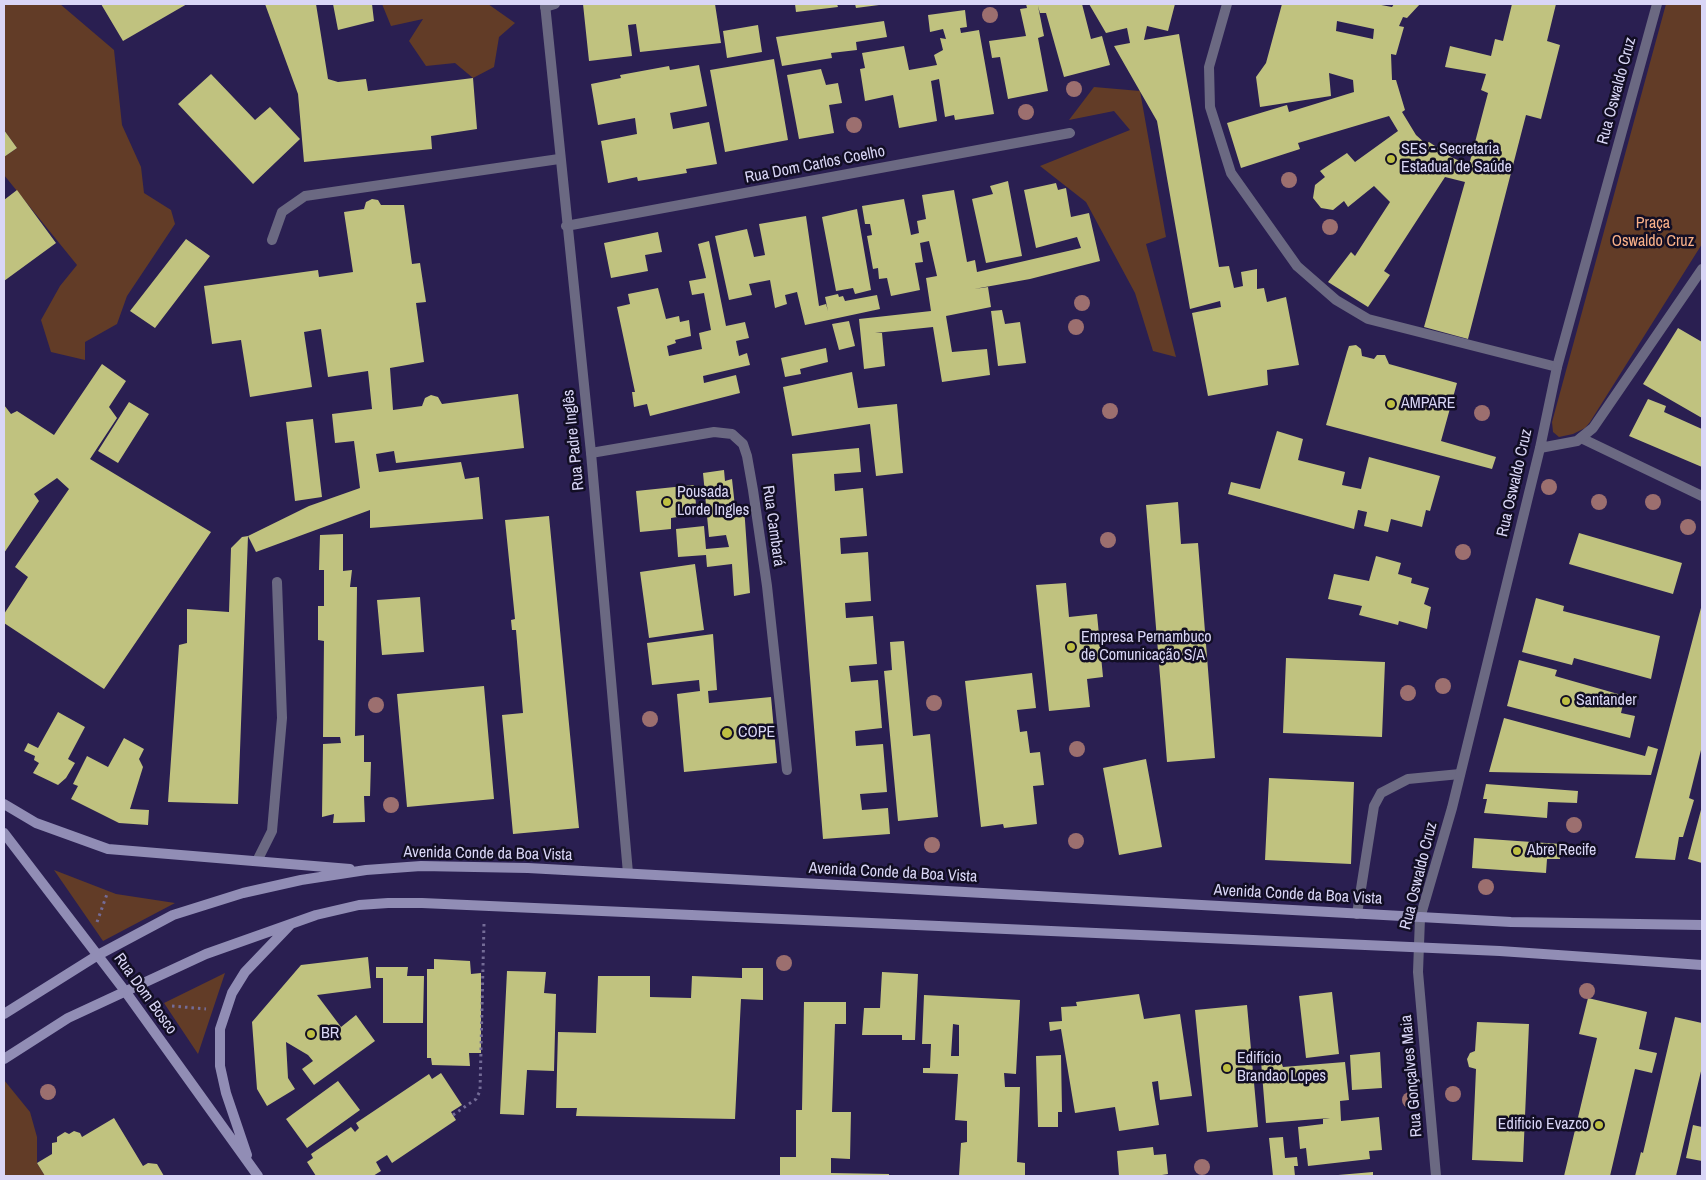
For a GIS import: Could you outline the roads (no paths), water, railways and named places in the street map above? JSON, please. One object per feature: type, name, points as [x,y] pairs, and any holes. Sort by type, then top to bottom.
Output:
[{"type":"main road","points":[[4,804],[36,824],[108,849],[366,870]]},
{"type":"main road","name":"Rua Dom Bosco","points":[[4,833],[125,991],[258,1176]]},
{"type":"main road","name":"Avenida Conde da Boa Vista","points":[[4,1014],[98,955],[173,915],[243,893],[301,880],[366,870],[421,866],[528,868],[628,873],[1420,918],[1511,922],[1702,925]]},
{"type":"main road","points":[[4,1059],[68,1018],[206,954],[293,922],[359,905],[422,903],[1418,948],[1702,965]]},
{"type":"main road","points":[[251,1166],[226,1093],[220,1066],[220,1029],[232,993],[245,972],[293,922]]},
{"type":"street","points":[[1227,4],[1208,66],[1210,107],[1231,172],[1297,266],[1336,300],[1368,319],[1557,368]]},
{"type":"street","name":"Rua Oswaldo Cruz","points":[[1418,972],[1420,918],[1460,774],[1540,448],[1557,368],[1657,4]]},
{"type":"street","name":"Rua Padre Inglês","points":[[548,5],[559,159],[591,453],[628,873]]},
{"type":"street","name":"Rua Dom Carlos Coelho","points":[[566,226],[1070,132]]},
{"type":"street","points":[[272,240],[282,212],[305,196],[559,159]]},
{"type":"street","points":[[1540,448],[1566,444],[1581,438],[1604,415],[1702,270]]},
{"type":"street","name":"Rua Cambará","points":[[591,453],[714,432],[732,434],[742,444],[747,456],[752,481],[767,586],[787,770]]},
{"type":"street","points":[[1581,438],[1702,496]]},
{"type":"street","points":[[257,861],[272,831],[282,718],[277,582]]},
{"type":"street","points":[[1357,914],[1374,806],[1381,793],[1408,779],[1460,774]]},
{"type":"street","name":"Rua Gonçalves Maia","points":[[1418,972],[1436,1176]]},
{"type":"place","name":"SES - Secretaria Estadual de Saúde","points":[[1391,159]]},
{"type":"place","name":"AMPARE","points":[[1391,404]]},
{"type":"place","name":"Pousada Lorde Ingles","points":[[667,502]]},
{"type":"place","name":"Empresa Pernambuco de Comunicação S/A","points":[[1071,647]]},
{"type":"place","name":"Santander","points":[[1566,701]]},
{"type":"place","name":"COPE","points":[[727,733]]},
{"type":"place","name":"Abre Recife","points":[[1517,851]]},
{"type":"place","name":"BR","points":[[311,1034]]},
{"type":"place","name":"Edifício Brandao Lopes","points":[[1227,1068]]},
{"type":"place","name":"Edificio Evazco","points":[[1599,1125]]},
{"type":"park label","name":"Praça Oswaldo Cruz","points":[[1653,233]]}]
